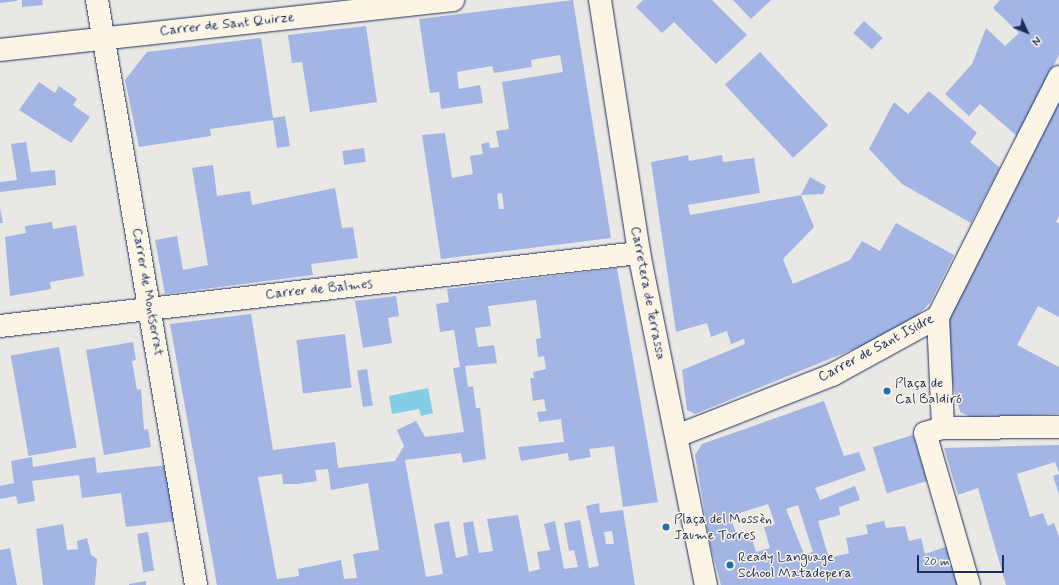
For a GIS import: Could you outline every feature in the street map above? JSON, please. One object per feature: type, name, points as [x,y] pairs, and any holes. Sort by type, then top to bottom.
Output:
[{"type":"street","name":"Carrer de Montserrat","points":[[97,0],[151,308],[196,585]]},
{"type":"street","name":"Carrer de Sant Quirze","points":[[0,50],[103,37],[453,0]]},
{"type":"street","name":"Carretera de Terrassa","points":[[600,0],[639,253],[706,585]]},
{"type":"street","name":"Carrer de Sant Isidre","points":[[677,436],[832,375],[938,317],[1059,77]]},
{"type":"street","name":"Carrer de Balmes","points":[[0,326],[639,253]]},
{"type":"street","points":[[938,317],[934,430],[969,585]]},
{"type":"street","points":[[934,430],[1059,427]]},
{"type":"water","points":[[428,388],[433,413],[421,416],[419,409],[392,414],[389,396]]},
{"type":"building","points":[[0,0],[17,0],[17,1],[0,3]]},
{"type":"building","points":[[22,0],[42,0],[43,5],[22,7]]},
{"type":"building","points":[[573,0],[611,238],[441,259],[422,135],[445,133],[452,178],[473,174],[470,156],[483,154],[481,144],[489,142],[490,148],[499,147],[496,131],[509,129],[502,82],[563,72],[560,55],[531,60],[532,67],[494,73],[492,66],[457,72],[459,89],[480,85],[483,103],[441,109],[439,92],[430,93],[419,19]],"holes":[[[502,193],[504,209],[499,209],[497,194]]]},
{"type":"building","points":[[643,0],[712,0],[747,35],[716,64],[674,22],[662,33],[636,7]]},
{"type":"building","points":[[733,0],[771,0],[751,19]]},
{"type":"building","points":[[1000,0],[1059,0],[1059,55],[1017,136],[980,104],[969,116],[945,94],[972,64],[986,28],[1005,46],[1019,33],[993,8]]},
{"type":"building","points":[[864,21],[883,38],[872,50],[853,33]]},
{"type":"building","points":[[366,26],[377,102],[310,112],[302,62],[292,63],[288,35]]},
{"type":"building","points":[[261,38],[273,118],[285,116],[290,146],[277,148],[273,120],[210,129],[211,136],[139,147],[125,80],[147,52]]},
{"type":"building","points":[[760,52],[828,125],[793,158],[725,85]]},
{"type":"building","points":[[39,82],[55,93],[59,86],[77,99],[73,105],[90,117],[71,143],[19,110]]},
{"type":"building","points":[[929,91],[977,133],[970,142],[1000,168],[971,223],[902,184],[869,149],[894,102],[908,114]]},
{"type":"building","points":[[1059,96],[1059,216],[1056,222],[1059,223],[1059,317],[1038,306],[1017,345],[1059,367],[1059,414],[971,417],[960,412],[952,381],[947,311]]},
{"type":"building","points":[[26,142],[31,172],[55,170],[56,185],[0,192],[0,182],[17,180],[11,144]]},
{"type":"building","points":[[364,148],[366,162],[344,165],[342,151]]},
{"type":"building","points":[[688,155],[689,161],[722,155],[723,162],[754,158],[760,193],[688,205],[690,215],[801,195],[814,227],[783,259],[793,284],[850,260],[862,241],[880,251],[896,223],[954,255],[930,303],[903,329],[695,414],[687,410],[682,370],[745,344],[744,339],[731,344],[727,331],[711,337],[707,323],[676,332],[651,162]]},
{"type":"building","points":[[213,165],[217,196],[250,191],[252,205],[335,188],[342,228],[353,227],[358,258],[311,264],[313,275],[165,294],[155,240],[177,236],[183,270],[208,265],[192,168]]},
{"type":"building","points":[[810,177],[826,186],[823,194],[801,195]]},
{"type":"building","points":[[0,208],[3,223],[0,223]]},
{"type":"building","points":[[52,222],[53,229],[76,225],[84,276],[50,282],[51,289],[10,296],[5,237],[26,233],[25,226]]},
{"type":"building","points":[[617,268],[658,502],[623,507],[614,446],[589,449],[591,457],[569,461],[568,453],[521,461],[518,447],[564,442],[561,419],[539,422],[537,412],[546,411],[544,399],[533,401],[530,378],[534,378],[533,372],[546,369],[544,356],[538,357],[536,339],[541,338],[536,300],[488,306],[491,326],[475,328],[478,347],[494,345],[497,363],[465,366],[468,387],[473,386],[476,408],[480,408],[486,459],[463,463],[461,453],[405,460],[426,577],[443,574],[434,524],[449,521],[456,558],[468,555],[463,523],[473,521],[479,553],[493,551],[487,519],[518,515],[529,572],[540,569],[537,552],[550,550],[544,524],[555,521],[564,569],[578,567],[574,550],[569,551],[564,523],[580,520],[589,568],[599,566],[586,506],[599,503],[600,513],[623,510],[635,585],[217,585],[170,324],[251,314],[273,450],[335,442],[338,468],[395,461],[404,446],[397,430],[416,421],[425,437],[464,432],[453,368],[460,367],[454,330],[440,332],[436,304],[449,302],[447,289]],"holes":[[[328,469],[331,490],[368,483],[379,550],[353,554],[357,578],[344,579],[341,560],[298,569],[299,576],[277,579],[258,477],[282,474],[283,484],[297,484],[317,481],[315,470]],[[612,531],[614,544],[606,544],[604,532]]]},
{"type":"building","points":[[396,296],[399,316],[388,318],[392,343],[363,348],[355,301]]},
{"type":"building","points":[[345,334],[352,388],[303,394],[296,340]]},
{"type":"building","points":[[133,342],[136,360],[132,361],[137,390],[141,389],[144,430],[148,429],[151,447],[104,455],[86,350]]},
{"type":"building","points":[[59,347],[77,447],[28,456],[11,356]]},
{"type":"building","points":[[367,369],[373,406],[363,407],[357,371]]},
{"type":"building","points":[[824,401],[844,456],[859,452],[866,470],[815,488],[820,500],[855,486],[860,500],[839,507],[840,515],[818,521],[829,558],[849,553],[846,538],[868,534],[866,525],[884,521],[886,528],[905,526],[909,541],[921,538],[925,554],[948,546],[960,585],[721,585],[710,544],[695,455],[702,444]],"holes":[[[768,504],[775,524],[764,527],[770,548],[756,552],[750,532],[737,536],[730,516]],[[798,505],[813,552],[804,554],[786,509]]]},
{"type":"building","points":[[913,435],[927,481],[887,493],[873,447]]},
{"type":"building","points":[[1059,445],[1059,473],[1055,462],[1017,474],[1030,517],[1043,513],[1048,526],[1054,523],[1059,537],[1059,585],[1006,585],[978,488],[958,495],[944,448]]},
{"type":"building","points":[[32,457],[33,467],[95,457],[97,473],[167,465],[177,521],[126,527],[121,493],[82,498],[79,475],[32,481],[35,501],[18,504],[16,496],[0,499],[0,486],[14,483],[11,461]]},
{"type":"building","points":[[1059,474],[1059,494],[1053,476]]},
{"type":"building","points":[[63,524],[67,550],[78,549],[77,541],[87,538],[91,555],[97,559],[95,585],[43,585],[36,529]]},
{"type":"building","points":[[148,532],[154,571],[143,572],[137,534]]},
{"type":"building","points":[[10,548],[17,585],[0,585],[0,550]]},
{"type":"building","points":[[146,581],[146,585],[129,585],[129,584]]},
{"type":"place","name":"Plaça de Cal Baldiró","points":[[887,391]]},
{"type":"place","name":"Plaça del Mossèn Jaume Torres","points":[[666,527]]},
{"type":"place","name":"Ready Language School Matadepera","points":[[730,565]]}]
